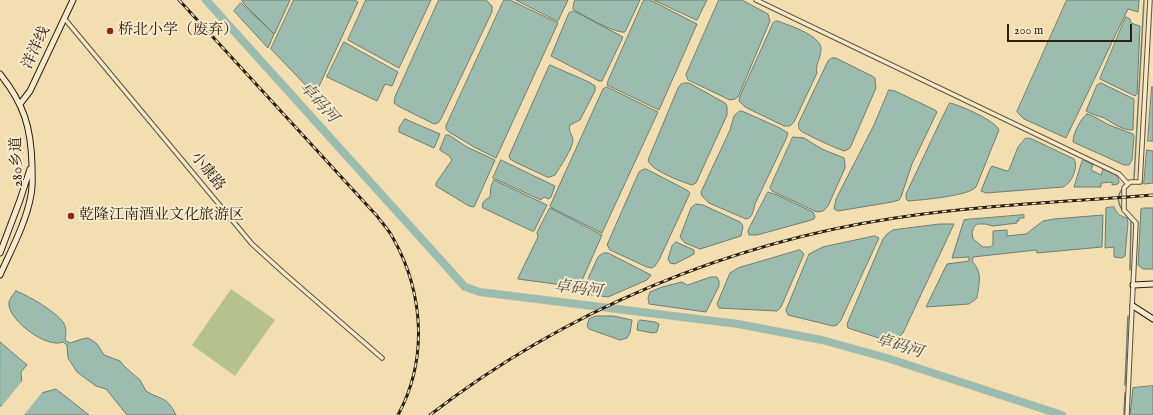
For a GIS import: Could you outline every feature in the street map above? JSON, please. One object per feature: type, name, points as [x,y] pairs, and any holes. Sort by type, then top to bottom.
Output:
[{"type":"main road","name":"洋洋线","points":[[20,104],[30,91],[73,0]]},
{"type":"main road","name":"280乡道","points":[[0,74],[15,94],[20,104],[28,126],[32,160],[32,188],[29,202],[20,231],[0,275]]},
{"type":"main road","points":[[0,254],[20,200],[32,160]]},
{"type":"main road","points":[[1133,285],[1153,284]]},
{"type":"main road","points":[[1133,306],[1153,319]]},
{"type":"street","points":[[756,0],[1119,174],[1128,184]]},
{"type":"street","points":[[1127,415],[1136,223],[1124,210],[1124,188],[1130,182],[1140,182],[1150,0]]},
{"type":"street","name":"小康路","points":[[64,18],[252,244],[382,358]]},
{"type":"green space","points":[[231,289],[275,320],[235,376],[192,345]]},
{"type":"shaded area","points":[[242,0],[290,0],[275,33],[273,33],[245,5]]},
{"type":"shaded area","points":[[294,0],[355,0],[358,2],[315,95],[271,49]]},
{"type":"shaded area","points":[[366,0],[431,0],[399,68],[348,40]]},
{"type":"shaded area","points":[[439,0],[486,0],[492,6],[492,12],[441,119],[438,123],[434,124],[394,103],[395,97]]},
{"type":"shaded area","points":[[504,0],[510,0],[558,23],[496,158],[449,132],[446,129],[446,126]]},
{"type":"shaded area","points":[[516,0],[568,0],[558,21]]},
{"type":"shaded area","points":[[575,0],[640,0],[625,32],[621,32],[607,27],[573,9]]},
{"type":"shaded area","points":[[644,0],[650,0],[697,24],[659,110],[607,85]]},
{"type":"shaded area","points":[[654,0],[707,0],[697,20]]},
{"type":"shaded area","points":[[719,0],[742,0],[768,14],[770,21],[738,97],[730,100],[688,80],[686,75]]},
{"type":"shaded area","points":[[1067,0],[1139,0],[1138,12],[1128,9],[1066,138],[1024,119],[1017,112]]},
{"type":"shaded area","points":[[241,3],[274,34],[268,48],[234,11]]},
{"type":"shaded area","points":[[574,11],[623,37],[602,81],[599,81],[551,56],[569,13]]},
{"type":"shaded area","points":[[1126,17],[1130,19],[1131,23],[1140,26],[1137,94],[1135,96],[1100,79]]},
{"type":"shaded area","points":[[776,21],[806,33],[815,39],[821,47],[817,73],[794,122],[790,126],[784,126],[745,107],[739,101],[773,23]]},
{"type":"shaded area","points":[[344,42],[398,72],[392,86],[385,84],[377,101],[327,77]]},
{"type":"shaded area","points":[[832,58],[836,58],[875,78],[876,88],[850,148],[845,151],[803,132],[798,126],[828,61]]},
{"type":"shaded area","points":[[550,65],[589,82],[595,86],[595,91],[580,120],[570,125],[573,140],[566,158],[555,175],[547,177],[515,162],[510,159],[509,156]]},
{"type":"shaded area","points":[[689,83],[725,103],[727,106],[727,115],[696,183],[692,185],[660,172],[650,164],[648,160],[678,88],[681,84]]},
{"type":"shaded area","points":[[1101,83],[1134,99],[1133,130],[1122,128],[1104,118],[1086,111],[1097,85]]},
{"type":"shaded area","points":[[607,87],[658,112],[602,233],[550,206],[603,89]]},
{"type":"shaded area","points":[[1152,87],[1153,141],[1148,141]]},
{"type":"shaded area","points":[[889,90],[895,91],[937,112],[912,164],[899,200],[838,211],[834,209],[836,199],[874,125]]},
{"type":"shaded area","points":[[950,103],[985,118],[999,130],[976,187],[972,190],[955,195],[908,201],[906,199],[906,194]]},
{"type":"shaded area","points":[[740,111],[780,128],[788,133],[755,204],[752,214],[746,219],[709,203],[702,196],[701,192],[730,130],[734,116]]},
{"type":"shaded area","points":[[1087,114],[1109,125],[1133,134],[1132,160],[1129,165],[1124,165],[1073,142],[1077,127]]},
{"type":"shaded area","points":[[405,119],[440,134],[434,148],[399,132],[399,128]]},
{"type":"shaded area","points":[[446,135],[449,135],[467,147],[495,160],[474,207],[469,206],[436,186],[436,183],[452,160],[440,150]]},
{"type":"shaded area","points":[[793,137],[804,138],[822,149],[844,158],[845,168],[828,206],[823,211],[817,212],[772,191],[770,188]]},
{"type":"shaded area","points":[[1026,138],[1032,139],[1074,159],[1076,166],[1075,171],[1069,182],[1063,187],[986,193],[981,191],[992,166],[1007,171],[1009,170],[1018,147]]},
{"type":"shaded area","points":[[1147,150],[1153,151],[1153,183],[1144,184]]},
{"type":"shaded area","points":[[501,160],[555,186],[551,197],[549,199],[544,197],[541,200],[493,178]]},
{"type":"shaded area","points":[[1084,160],[1093,165],[1091,170],[1101,175],[1103,169],[1116,175],[1119,179],[1118,184],[1112,185],[1112,182],[1101,183],[1101,187],[1074,187],[1082,161]]},
{"type":"shaded area","points":[[646,169],[690,193],[659,260],[652,268],[610,250],[607,245],[639,172]]},
{"type":"shaded area","points":[[494,180],[547,205],[534,231],[483,208],[483,203],[490,197],[491,187]]},
{"type":"shaded area","points":[[768,192],[813,212],[815,217],[814,219],[757,235],[749,235],[748,231]]},
{"type":"shaded area","points":[[696,204],[703,205],[740,222],[743,226],[741,236],[700,249],[685,243],[680,237],[691,208]]},
{"type":"shaded area","points":[[1114,207],[1119,214],[1127,218],[1128,223],[1125,256],[1122,258],[1114,257],[1114,247],[1105,248],[1106,208]]},
{"type":"shaded area","points":[[550,208],[602,235],[578,287],[518,279],[538,237],[537,233]]},
{"type":"shaded area","points":[[1153,208],[1153,269],[1143,269],[1138,265],[1141,209]]},
{"type":"shaded area","points":[[1024,215],[1024,218],[1019,218],[1019,221],[1017,220],[1017,223],[993,226],[977,224],[972,232],[973,239],[983,247],[990,247],[993,245],[993,231],[1007,230],[1007,236],[1026,234],[1043,221],[1103,215],[1102,247],[1037,253],[1036,250],[973,257],[972,261],[979,274],[977,298],[969,304],[926,307],[947,264],[969,261],[969,257],[952,258],[964,220]]},
{"type":"shaded area","points":[[940,224],[954,224],[903,333],[897,339],[888,341],[848,328],[847,324],[883,239],[887,234],[893,230]]},
{"type":"shaded area","points":[[875,236],[879,238],[841,320],[837,325],[833,326],[788,315],[786,310],[809,254],[823,247]]},
{"type":"shaded area","points":[[676,242],[694,250],[694,254],[675,264],[670,263],[668,259],[672,246]]},
{"type":"shaded area","points":[[800,250],[804,254],[781,307],[777,311],[719,308],[717,304],[730,273],[738,268]]},
{"type":"shaded area","points":[[604,253],[608,253],[651,275],[647,280],[608,297],[586,294],[583,290],[597,259]]},
{"type":"shaded area","points":[[711,277],[717,277],[719,286],[706,312],[649,304],[648,298],[650,292],[682,282],[687,285]]},
{"type":"shaded area","points":[[16,291],[41,304],[54,313],[63,322],[66,333],[65,340],[70,343],[88,338],[93,341],[97,344],[104,355],[120,361],[140,380],[146,391],[166,401],[176,415],[127,415],[106,389],[96,386],[77,372],[68,358],[67,345],[63,342],[56,343],[39,338],[22,326],[11,311],[9,305],[9,301]]},
{"type":"shaded area","points":[[596,316],[613,316],[632,320],[630,333],[627,338],[620,340],[589,329],[587,326],[589,319]]},
{"type":"shaded area","points":[[640,320],[659,324],[657,332],[653,333],[637,330],[638,322]]},
{"type":"shaded area","points":[[0,342],[27,365],[21,372],[22,385],[38,394],[56,389],[89,415],[14,415],[10,409],[0,406]]},
{"type":"shaded area","points":[[1153,386],[1153,415],[1130,415],[1133,388]]},
{"type":"pier","points":[[24,379],[24,384],[38,392],[44,390],[24,415],[11,415],[6,409],[1,407]]},
{"type":"waterway","name":"卓码河","points":[[206,0],[465,287],[480,292],[738,324],[822,340],[887,358],[1062,415]]},
{"type":"waterway","points":[[1134,179],[1144,0]]},
{"type":"waterway","points":[[1123,188],[1118,197],[1122,210],[1131,221],[1130,270]]},
{"type":"waterway","points":[[1125,385],[1128,316]]},
{"type":"waterway","points":[[1124,415],[1125,393]]},
{"type":"railway","points":[[179,0],[377,216],[393,238],[411,281],[416,304],[418,326],[418,349],[414,372],[408,394],[398,415]]},
{"type":"railway","points":[[430,415],[482,378],[536,344],[592,314],[650,287],[710,264],[771,245],[833,229],[895,218],[991,207],[1153,195]]},
{"type":"place","name":"桥北小学（废弃）","points":[[110,31]]},
{"type":"place","name":"乾隆江南酒业文化旅游区","points":[[71,216]]}]
